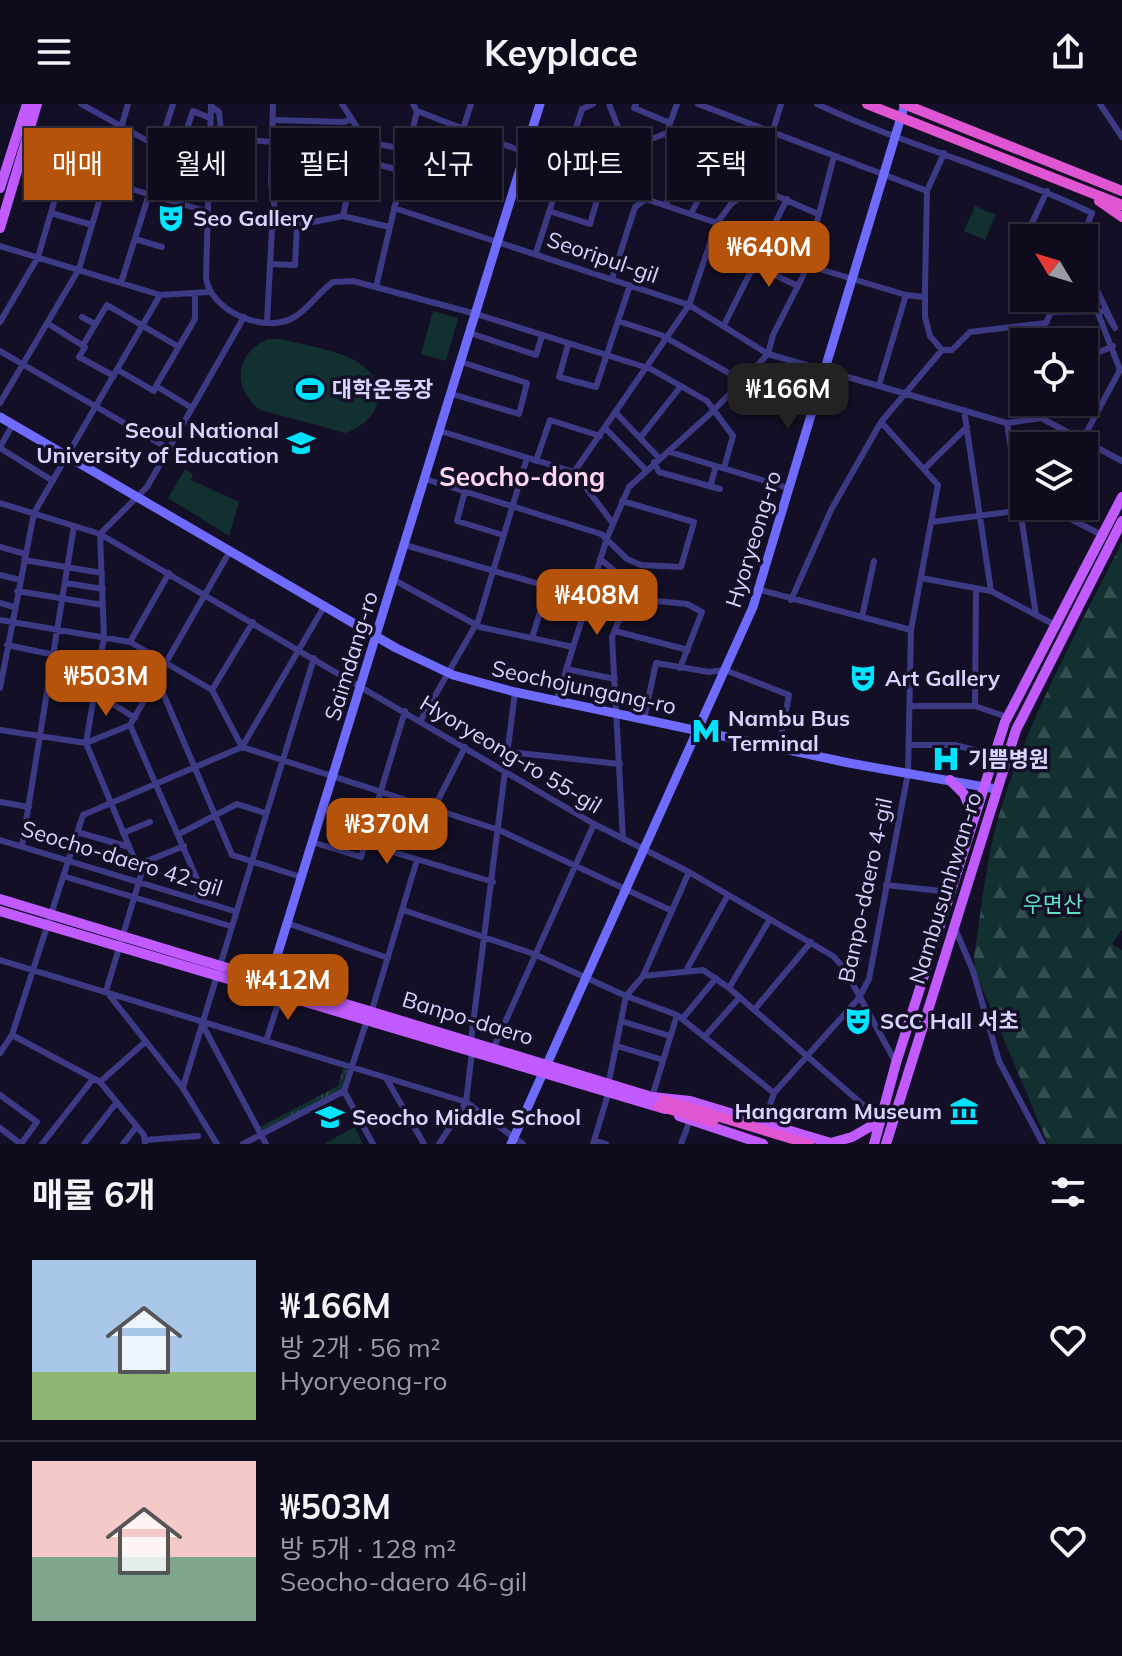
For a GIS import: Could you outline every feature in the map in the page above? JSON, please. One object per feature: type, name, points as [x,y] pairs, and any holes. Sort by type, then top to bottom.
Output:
[{"type":"highway","points":[[867,104],[1122,205]]},
{"type":"highway","points":[[905,104],[1122,191]]},
{"type":"highway","points":[[1071,183],[1122,217]]},
{"type":"highway","points":[[658,1101],[789,1144]]},
{"type":"highway","points":[[658,1101],[809,1144]]},
{"type":"main road","points":[[0,188],[27,104]]},
{"type":"main road","points":[[0,228],[12,153],[37,104]]},
{"type":"main road","name":"Saimdang-ro","points":[[532,128],[540,104]]},
{"type":"main road","name":"Hyoryeong-ro","points":[[516,1142],[545,1067],[725,670],[757,589],[905,104]]},
{"type":"main road","name":"Saimdang-ro","points":[[268,984],[518,173]]},
{"type":"main road","name":"Seochojungang-ro","points":[[0,417],[376,635],[448,673],[515,692],[996,789]]},
{"type":"main road","name":"Nambusunhwan-ro","points":[[886,1144],[954,926],[984,786],[1007,717],[1122,497]]},
{"type":"main road","name":"Nambusunhwan-ro","points":[[874,1144],[896,1063],[951,892],[977,826],[996,789],[1027,701],[1122,521]]},
{"type":"main road","points":[[950,780],[967,800],[977,826]]},
{"type":"main road","name":"Banpo-daero","points":[[0,899],[50,920]]},
{"type":"main road","name":"Banpo-daero","points":[[0,911],[50,920],[217,968],[369,1015],[472,1052],[545,1067]]},
{"type":"main road","name":"Banpo-daero","points":[[268,984],[282,993],[494,1047],[545,1067],[658,1101],[690,1120],[756,1143]]},
{"type":"main road","name":"Banpo-daero","points":[[658,1101],[690,1101],[830,1143]]},
{"type":"main road","points":[[830,1143],[852,1137],[881,1118]]},
{"type":"street","points":[[81,104],[148,142]]},
{"type":"street","points":[[121,127],[128,104]]},
{"type":"street","points":[[165,128],[173,104]]},
{"type":"street","points":[[273,104],[273,128]]},
{"type":"street","points":[[342,104],[356,128]]},
{"type":"street","points":[[463,128],[471,104]]},
{"type":"street","points":[[576,128],[582,109],[593,104]]},
{"type":"street","points":[[609,104],[619,128]]},
{"type":"street","points":[[636,104],[634,108],[670,123]]},
{"type":"street","points":[[668,128],[677,104]]},
{"type":"street","points":[[698,104],[761,128]]},
{"type":"street","points":[[772,128],[781,104]]},
{"type":"street","points":[[817,104],[895,137],[1047,191],[1092,213],[1088,224]]},
{"type":"street","points":[[1100,104],[1121,137]]},
{"type":"street","points":[[209,128],[211,105]]},
{"type":"street","points":[[211,105],[219,112],[222,138],[271,142]]},
{"type":"street","points":[[411,128],[415,108],[461,128]]},
{"type":"street","points":[[187,128],[193,111],[210,118]]},
{"type":"street","points":[[273,120],[344,122],[351,119]]},
{"type":"street","points":[[651,139],[667,133]]},
{"type":"street","points":[[775,134],[927,191]]},
{"type":"street","points":[[12,153],[24,156]]},
{"type":"street","points":[[944,153],[927,191],[925,297],[930,336],[942,350],[952,350],[970,332],[1046,323],[1051,312]]},
{"type":"street","points":[[557,699],[612,522],[629,487],[712,412],[768,354],[773,335],[806,265],[834,156]]},
{"type":"street","points":[[1032,224],[1047,191]]},
{"type":"street","points":[[775,196],[818,214]]},
{"type":"street","points":[[121,283],[148,197]]},
{"type":"street","points":[[724,325],[787,199]]},
{"type":"street","points":[[0,322],[38,257],[55,200]]},
{"type":"street","points":[[0,403],[79,269],[99,200]]},
{"type":"street","points":[[169,200],[205,211]]},
{"type":"street","points":[[206,200],[209,292],[221,305],[244,317],[267,322],[296,317],[337,281],[376,287],[476,314],[646,369],[707,401],[712,412],[733,436],[710,487]]},
{"type":"street","points":[[272,200],[272,210],[279,220],[297,226],[343,216],[389,227]]},
{"type":"street","points":[[343,216],[347,200]]},
{"type":"street","points":[[376,287],[396,200]]},
{"type":"street","points":[[536,253],[552,200]]},
{"type":"street","points":[[549,211],[590,224],[597,200]]},
{"type":"street","points":[[612,279],[635,207],[645,200]]},
{"type":"street","points":[[649,200],[717,223]]},
{"type":"street","points":[[666,205],[668,200]]},
{"type":"street","points":[[691,214],[698,200]]},
{"type":"street","points":[[574,472],[689,305],[717,223],[731,204],[738,200]]},
{"type":"street","name":"Seoripul-gil","points":[[394,208],[689,305],[768,354],[1007,423]]},
{"type":"street","points":[[51,213],[92,225]]},
{"type":"street","points":[[267,322],[272,229],[279,220]]},
{"type":"street","points":[[270,264],[295,265],[297,226]]},
{"type":"street","points":[[135,239],[162,247]]},
{"type":"street","points":[[0,246],[160,295],[209,292]]},
{"type":"street","points":[[754,265],[798,286]]},
{"type":"street","points":[[806,265],[906,295],[925,297]]},
{"type":"street","points":[[568,345],[559,377],[596,387],[630,285]]},
{"type":"street","points":[[1086,432],[1121,368],[1098,311],[1105,311],[1115,328],[1098,292]]},
{"type":"street","points":[[179,347],[107,305],[79,357],[154,391],[195,319],[195,293]]},
{"type":"street","points":[[0,688],[10,623],[34,513],[160,295]]},
{"type":"street","points":[[879,385],[906,295]]},
{"type":"street","points":[[82,317],[95,324]]},
{"type":"street","points":[[106,991],[141,875],[86,743],[104,637],[100,534],[138,497],[244,317]]},
{"type":"street","points":[[618,321],[666,338],[743,381]]},
{"type":"street","points":[[47,323],[83,345]]},
{"type":"street","points":[[470,333],[536,355],[542,336]]},
{"type":"street","points":[[1098,353],[1113,346]]},
{"type":"street","points":[[791,600],[831,510],[881,422],[942,350]]},
{"type":"street","points":[[0,351],[169,449]]},
{"type":"street","points":[[452,394],[519,414],[527,383],[461,362]]},
{"type":"street","points":[[156,386],[192,408]]},
{"type":"street","points":[[640,438],[681,386]]},
{"type":"street","points":[[964,410],[991,591]]},
{"type":"street","points":[[616,413],[657,461],[659,472],[720,489]]},
{"type":"street","points":[[1010,439],[1007,423],[1041,418],[1063,432]]},
{"type":"street","points":[[536,461],[550,420],[600,436]]},
{"type":"street","points":[[881,422],[925,468],[967,427]]},
{"type":"street","points":[[13,424],[0,448],[53,481]]},
{"type":"street","points":[[605,428],[646,470]]},
{"type":"street","points":[[440,431],[574,472],[612,522]]},
{"type":"street","points":[[1098,451],[1122,461]]},
{"type":"street","points":[[670,452],[788,488]]},
{"type":"street","points":[[421,720],[476,625],[527,458]]},
{"type":"street","name":"Banpo-daero 4-gil","points":[[764,1123],[774,1093],[859,998],[869,979],[908,773],[911,745],[911,630],[938,485],[925,468]]},
{"type":"street","points":[[425,479],[607,538],[627,559],[641,565],[681,567],[694,522],[622,501]]},
{"type":"street","points":[[465,491],[457,521],[503,535]]},
{"type":"street","name":"Hyoryeong-ro 55-gil","points":[[0,503],[100,534],[594,824],[689,872],[811,942],[844,968],[896,1063]]},
{"type":"street","points":[[931,522],[1010,512]]},
{"type":"street","points":[[1023,520],[1036,615]]},
{"type":"street","points":[[1073,520],[1102,535]]},
{"type":"street","points":[[22,846],[74,526]]},
{"type":"street","points":[[405,545],[587,598]]},
{"type":"street","points":[[0,547],[68,568],[102,573]]},
{"type":"street","points":[[0,730],[86,743],[130,725],[230,551]]},
{"type":"street","points":[[600,559],[621,576],[627,589],[627,598],[615,631],[623,839]]},
{"type":"street","points":[[862,617],[874,561]]},
{"type":"street","points":[[130,642],[169,573]]},
{"type":"street","points":[[0,575],[20,580]]},
{"type":"street","points":[[921,578],[991,591],[1055,625]]},
{"type":"street","points":[[394,580],[476,625],[573,647]]},
{"type":"street","points":[[66,583],[103,589]]},
{"type":"street","points":[[532,638],[548,586]]},
{"type":"street","points":[[757,589],[911,630]]},
{"type":"street","points":[[975,706],[976,589]]},
{"type":"street","points":[[17,591],[103,605]]},
{"type":"street","points":[[627,598],[687,604],[702,612],[680,668]]},
{"type":"street","points":[[0,603],[14,607]]},
{"type":"street","points":[[0,1053],[12,1035],[83,815],[242,747],[325,605]]},
{"type":"street","points":[[0,620],[130,642],[212,690],[242,747],[499,830],[670,910]]},
{"type":"street","points":[[212,690],[253,622]]},
{"type":"street","points":[[615,631],[688,650]]},
{"type":"street","points":[[7,645],[55,655]]},
{"type":"street","points":[[182,1087],[314,658]]},
{"type":"street","points":[[644,719],[656,663],[709,672],[725,670],[789,695],[779,747]]},
{"type":"street","points":[[566,669],[615,679]]},
{"type":"street","points":[[157,679],[232,855],[301,877]]},
{"type":"street","points":[[94,692],[135,718]]},
{"type":"street","points":[[471,1040],[515,692]]},
{"type":"street","points":[[910,706],[975,706],[1007,717]]},
{"type":"street","points":[[312,842],[361,857],[405,711]]},
{"type":"street","points":[[130,725],[200,886],[195,899]]},
{"type":"street","points":[[911,745],[955,745],[994,755]]},
{"type":"street","points":[[433,810],[465,747]]},
{"type":"street","points":[[509,752],[620,764]]},
{"type":"street","points":[[0,802],[29,807]]},
{"type":"street","points":[[179,834],[237,804],[265,813]]},
{"type":"street","points":[[123,833],[150,822]]},
{"type":"street","points":[[494,1047],[594,824]]},
{"type":"street","points":[[77,832],[129,847]]},
{"type":"street","name":"Seocho-daero 42-gil","points":[[0,840],[234,911]]},
{"type":"street","points":[[366,844],[493,882]]},
{"type":"street","points":[[137,865],[184,846]]},
{"type":"street","points":[[373,1144],[344,1091],[417,860]]},
{"type":"street","points":[[606,1144],[593,1142],[609,1086],[626,996],[643,976],[689,872]]},
{"type":"street","points":[[63,876],[230,926]]},
{"type":"street","name":"Nambusunhwan-ro","points":[[886,885],[951,892]]},
{"type":"street","points":[[687,969],[728,895]]},
{"type":"street","points":[[403,910],[534,954],[680,1017],[774,1093]]},
{"type":"street","points":[[729,988],[770,919]]},
{"type":"street","points":[[287,923],[388,958]]},
{"type":"street","points":[[954,926],[977,985],[999,1061],[1043,1144]]},
{"type":"street","points":[[754,1010],[811,942]]},
{"type":"street","points":[[0,960],[466,1102],[516,1142]]},
{"type":"street","points":[[643,976],[687,969],[703,970],[729,988],[804,1057],[881,1118]]},
{"type":"street","points":[[658,1101],[663,1060],[670,1036],[680,1017],[716,978]]},
{"type":"street","points":[[106,991],[182,1087],[208,1123],[217,1144]]},
{"type":"street","points":[[266,1041],[282,993]]},
{"type":"street","points":[[706,1035],[739,998]]},
{"type":"street","points":[[621,1021],[670,1036]]},
{"type":"street","points":[[201,1022],[266,1144]]},
{"type":"street","points":[[12,1035],[97,1080],[137,1126],[145,1142],[197,1140],[208,1123]]},
{"type":"street","points":[[42,1144],[97,1080],[145,1042]]},
{"type":"street","points":[[617,1046],[663,1060]]},
{"type":"street","points":[[439,1144],[466,1102],[472,1052]]},
{"type":"street","points":[[386,1078],[424,1144]]},
{"type":"street","points":[[243,1144],[344,1091]]},
{"type":"street","points":[[0,1095],[37,1122],[21,1144],[0,1128]]},
{"type":"street","points":[[84,1144],[117,1102]]},
{"type":"street","points":[[681,1144],[690,1120]]},
{"type":"street","points":[[123,1144],[137,1126]]},
{"type":"green space","points":[[975,206],[996,215],[985,240],[964,231]]},
{"type":"green space","points":[[433,311],[458,318],[446,361],[421,354]]},
{"type":"green space","name":"대학운동장","points":[[268,339],[281,339],[326,350],[357,362],[369,371],[376,383],[377,405],[371,416],[346,433],[260,410],[245,392],[241,372],[248,353]]},
{"type":"green space","points":[[185,469],[193,474],[191,480],[239,502],[229,536],[168,498]]},
{"type":"green space","name":"우면산","points":[[1122,542],[1122,930],[1112,944],[1122,950],[1122,1144],[1048,1144],[975,971],[974,957],[992,842],[1014,771],[1057,671]]},
{"type":"green space","points":[[343,1068],[347,1069],[341,1090],[262,1131],[260,1127],[338,1086]]},
{"type":"green space","points":[[354,1127],[363,1144],[324,1144]]},
{"type":"place","name":"Seo Gallery","points":[[171,218]]},
{"type":"place","name":"대학운동장","points":[[310,389]]},
{"type":"place","name":"Seoul National University of Education","points":[[301,443]]},
{"type":"place","name":"Art Gallery","points":[[863,678]]},
{"type":"place","name":"Nambu Bus Terminal","points":[[706,731]]},
{"type":"place","name":"기쁨병원","points":[[946,759]]},
{"type":"place","name":"SCC Hall 서초","points":[[858,1021]]},
{"type":"place","name":"Hangaram Museum","points":[[964,1111]]},
{"type":"place","name":"Seocho Middle School","points":[[330,1117]]},
{"type":"district","name":"Seocho-dong","points":[[522,477]]}]
